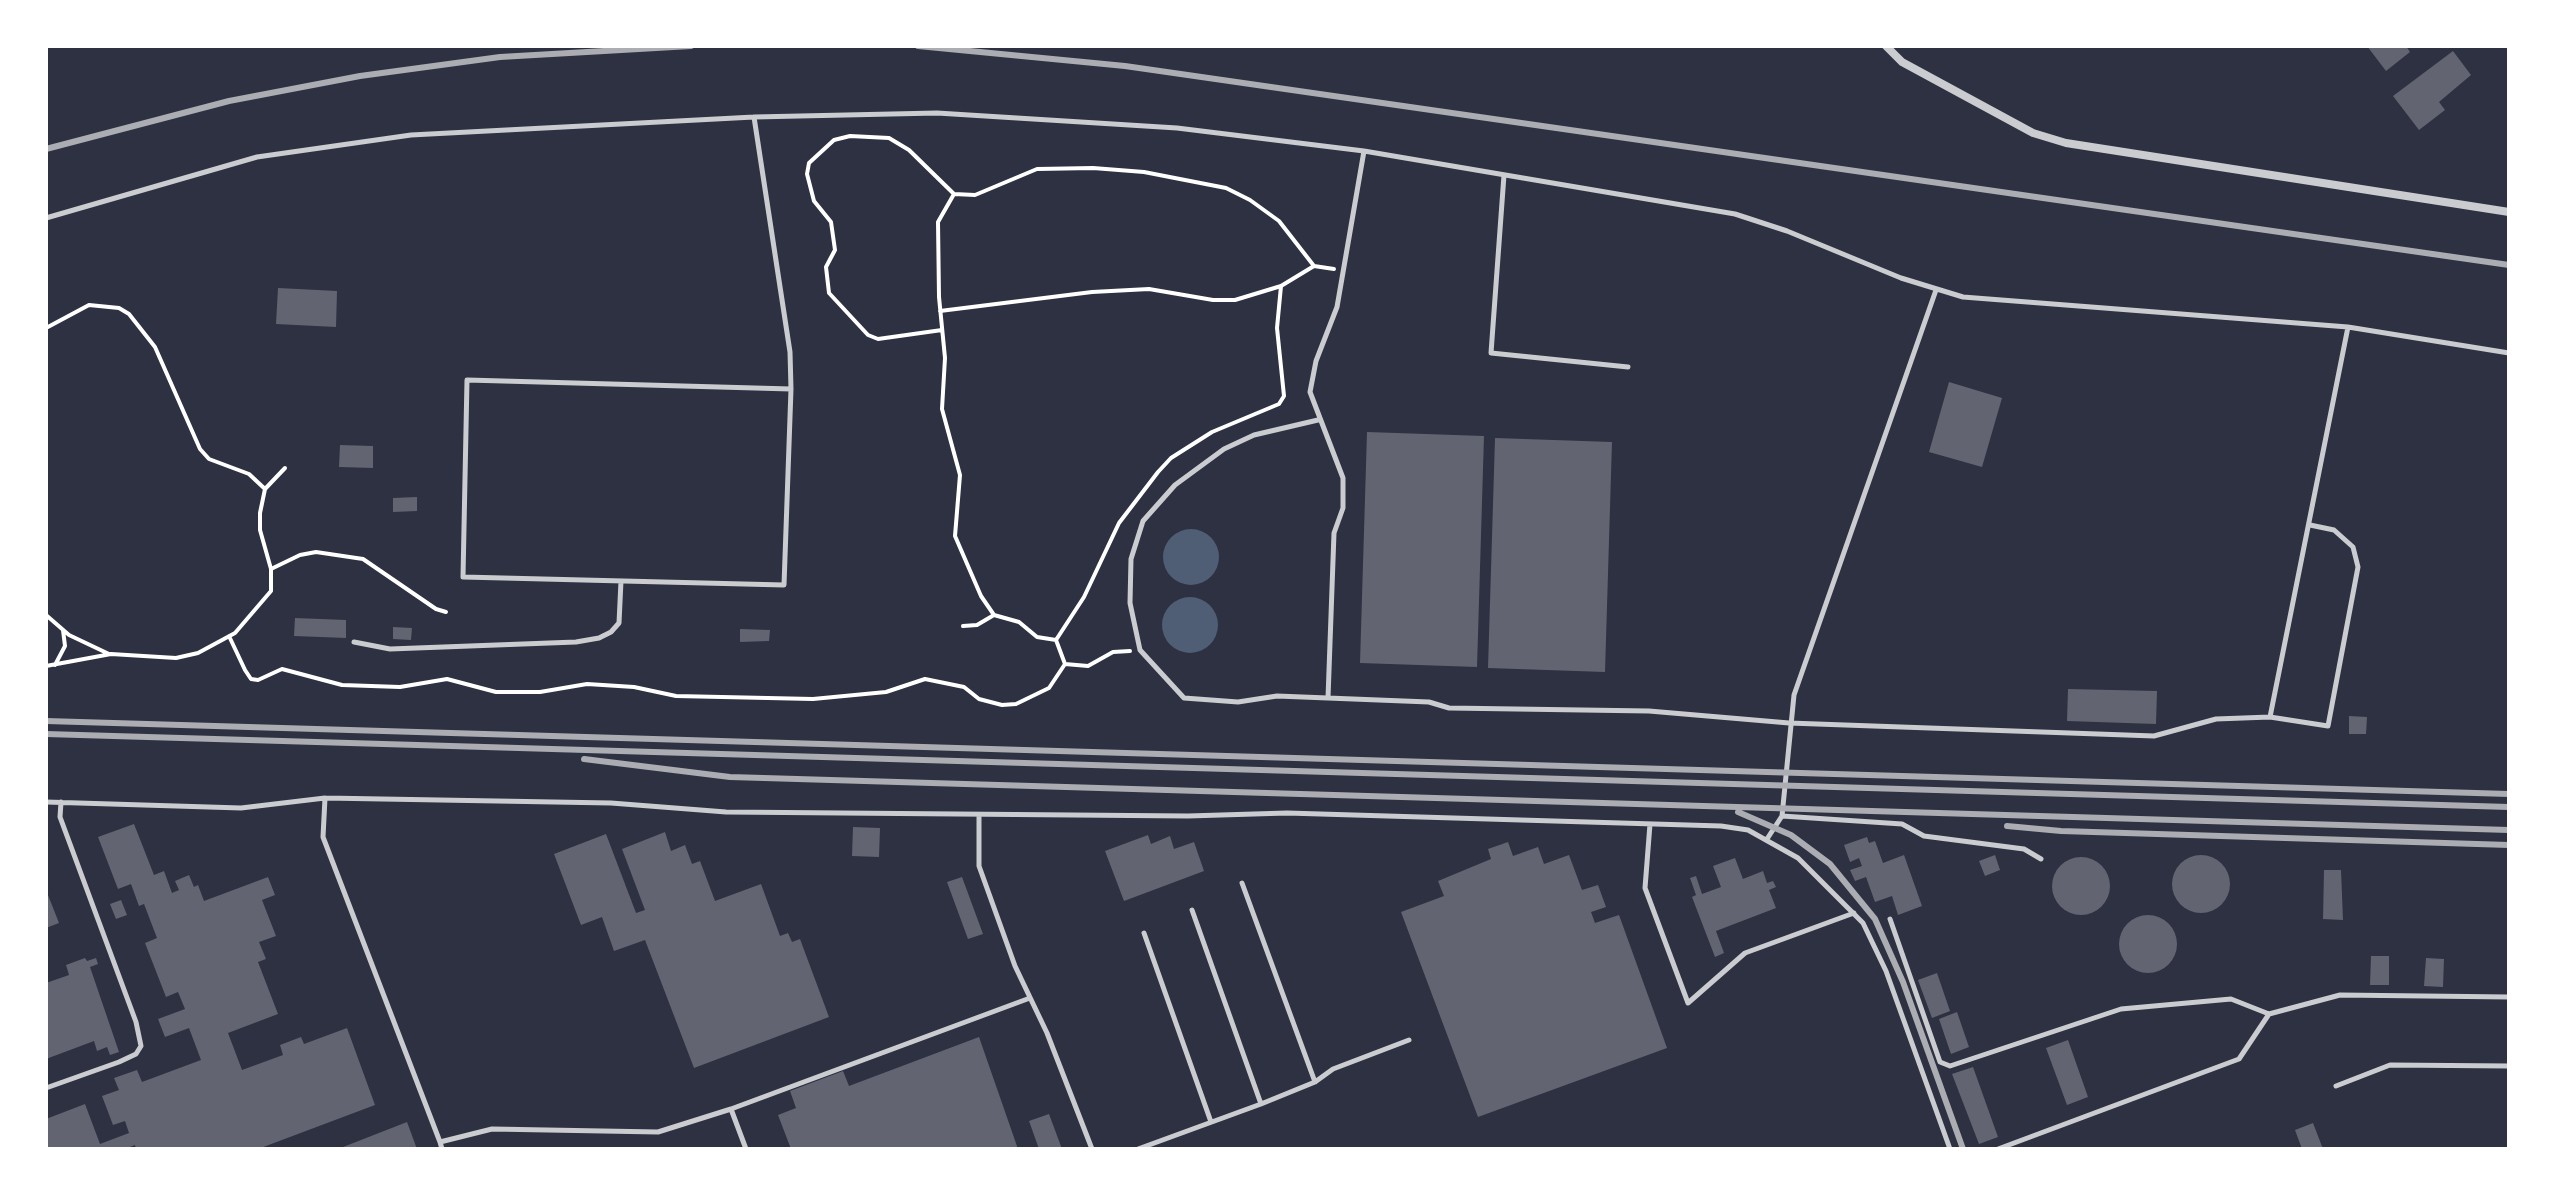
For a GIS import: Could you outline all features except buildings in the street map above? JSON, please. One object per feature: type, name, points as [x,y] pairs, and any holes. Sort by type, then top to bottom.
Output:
[{"type":"street","points":[[1886,46],[1902,62],[2033,133],[2066,143],[2509,212]]},
{"type":"lane","points":[[46,218],[257,157],[411,135],[754,117],[937,113],[1177,128],[1364,151],[1735,214],[1787,231],[1936,290],[1963,297],[2348,327],[2509,353]]},
{"type":"lane","points":[[754,117],[790,352],[791,389],[784,585],[463,577],[467,380],[791,389]]},
{"type":"lane","points":[[1328,698],[1334,533],[1343,508],[1343,478],[1318,420],[1310,392],[1316,361],[1337,307],[1364,151]]},
{"type":"lane","points":[[1504,175],[1491,353],[1628,367]]},
{"type":"lane","points":[[1767,839],[1782,816],[1794,695],[1936,290]]},
{"type":"lane","points":[[2270,717],[2348,327]]},
{"type":"lane","points":[[1318,420],[1254,435],[1224,449],[1175,485],[1143,521],[1131,559],[1130,603],[1140,650],[1184,698],[1238,702],[1277,696],[1429,702],[1449,708],[1649,711],[1789,723],[2154,736],[2216,719],[2270,717],[2328,726],[2358,567],[2353,547],[2334,530],[2310,525]]},
{"type":"lane","points":[[354,642],[390,649],[576,642],[599,638],[619,623],[621,581]]},
{"type":"lane","points":[[325,798],[323,837],[441,1146],[492,1129],[658,1132],[731,1109],[1030,998]]},
{"type":"lane","points":[[46,802],[241,808],[325,798],[611,803],[726,812],[979,815],[1287,813],[1721,826],[1748,830],[1798,858],[1854,913],[1886,971],[1950,1149]]},
{"type":"lane","points":[[46,1088],[119,1062],[141,1046],[136,1022],[60,817],[61,802]]},
{"type":"lane","points":[[979,815],[979,866],[1092,1149]]},
{"type":"lane","points":[[1782,816],[1902,824],[1924,836],[2024,849],[2041,859]]},
{"type":"lane","points":[[1650,824],[1645,888],[1688,1003],[1745,953],[1854,913]]},
{"type":"lane","points":[[1242,883],[1315,1082]]},
{"type":"lane","points":[[1192,910],[1261,1104]]},
{"type":"lane","points":[[1890,919],[1940,1062],[1950,1066],[2121,1009],[2231,999],[2269,1014],[2340,995],[2509,997]]},
{"type":"lane","points":[[1144,933],[1211,1122]]},
{"type":"lane","points":[[1998,1149],[2239,1059],[2269,1014]]},
{"type":"lane","points":[[1138,1149],[1261,1104],[1315,1082],[1333,1069],[1409,1040]]},
{"type":"lane","points":[[2336,1086],[2390,1065],[2509,1066]]},
{"type":"lane","points":[[731,1109],[746,1149]]},
{"type":"path","points":[[942,330],[878,339],[868,335],[829,293],[826,267],[835,250],[831,222],[814,201],[807,174],[809,163],[834,140],[850,136],[889,138],[909,150],[954,194],[975,195],[1037,169],[1053,168],[1144,172],[1226,188],[1279,221],[1314,266]]},
{"type":"path","points":[[954,194],[938,222],[940,311],[945,358],[942,409],[960,475],[955,536],[981,596],[994,615],[1019,622],[1037,637],[1056,640]]},
{"type":"path","points":[[940,311],[1092,292],[1149,289],[1213,300],[1235,300],[1281,286],[1314,266],[1343,270]]},
{"type":"path","points":[[1056,640],[1084,597],[1103,549],[1158,472],[1193,444],[1231,423],[1269,409],[1284,396],[1277,328],[1281,286]]},
{"type":"path","points":[[46,328],[89,305],[119,308],[129,314],[155,347],[200,449],[209,459],[249,474],[265,489]]},
{"type":"path","points":[[46,666],[111,654],[176,658],[198,653],[229,636],[271,591],[271,569],[260,530],[265,489],[285,468]]},
{"type":"path","points":[[271,569],[316,552],[363,559],[436,609],[446,612]]},
{"type":"path","points":[[46,615],[63,630],[111,654]]},
{"type":"path","points":[[963,626],[977,625],[994,615]]},
{"type":"path","points":[[55,665],[65,646],[63,630]]},
{"type":"path","points":[[229,636],[251,679],[258,680],[282,669],[342,685],[408,686],[447,679],[496,692],[540,692],[587,684],[634,687],[676,696],[813,699],[886,692],[925,679],[964,687],[979,699],[1002,705],[1030,699],[1049,688],[1065,664]]},
{"type":"path","points":[[1056,640],[1065,664]]},
{"type":"path","points":[[1065,664],[1088,666],[1113,652],[1140,650]]},
{"type":"water","points":[[1191,529],[1211,537],[1219,557],[1211,577],[1191,585],[1171,577],[1163,557],[1171,537]]},
{"type":"water","points":[[1190,597],[1210,605],[1218,625],[1210,645],[1190,653],[1170,645],[1162,625],[1170,605]]},
{"type":"railway","points":[[46,149],[229,101],[360,76],[500,57],[691,46]]},
{"type":"railway","points":[[918,46],[1125,66],[2509,265]]},
{"type":"railway","points":[[46,721],[2509,794]]},
{"type":"railway","points":[[46,734],[2509,807]]},
{"type":"railway","points":[[584,759],[730,777],[2509,830]]},
{"type":"railway","points":[[1738,812],[1791,835],[1830,864],[1875,919],[1903,982],[1963,1149]]},
{"type":"railway","points":[[2007,826],[2061,831],[2509,845]]}]
